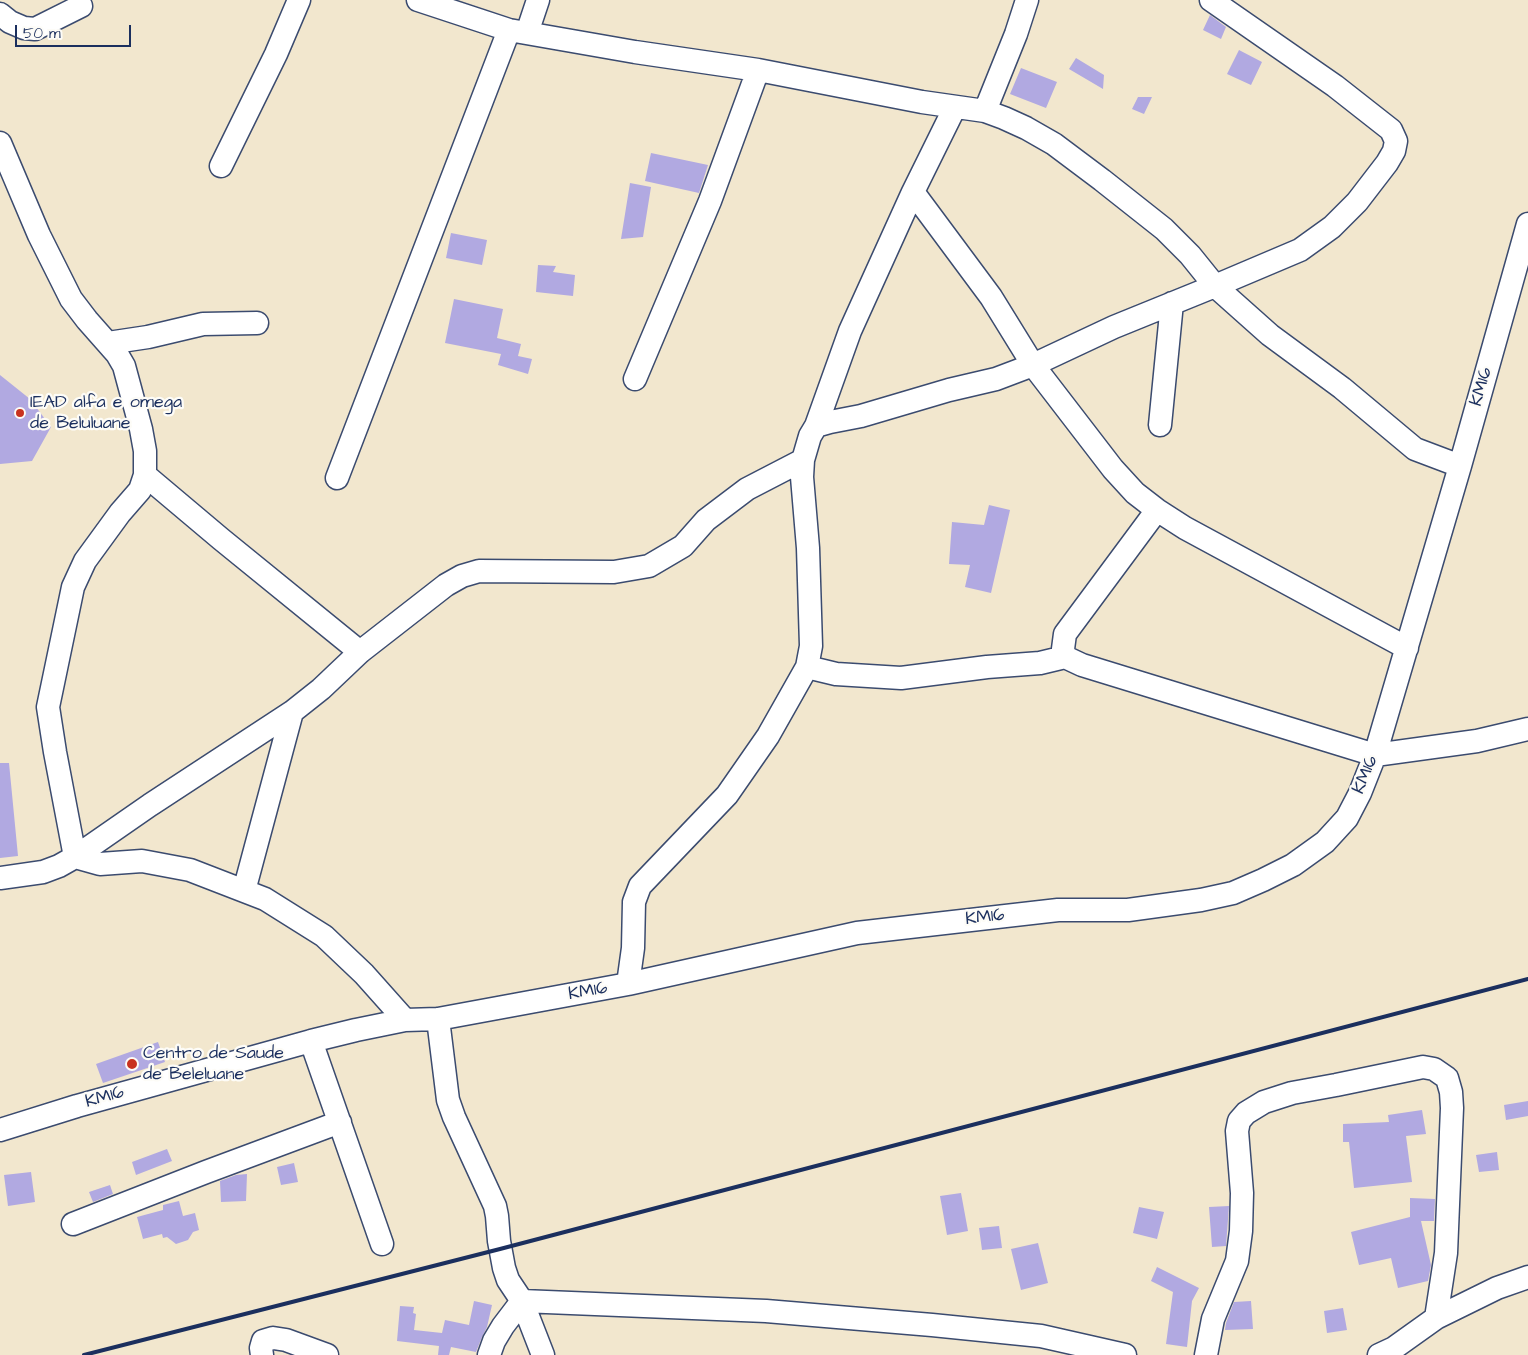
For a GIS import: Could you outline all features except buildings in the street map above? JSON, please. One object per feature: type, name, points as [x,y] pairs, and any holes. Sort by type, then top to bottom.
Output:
[{"type":"street","points":[[221,166],[276,54],[299,0]]},
{"type":"street","points":[[418,0],[518,31],[635,52],[758,70],[922,102],[985,111],[1026,128],[1054,144],[1164,229],[1190,255],[1215,286],[1270,336],[1342,388],[1415,449],[1460,466]]},
{"type":"street","points":[[337,478],[518,31],[538,0]]},
{"type":"street","points":[[985,111],[1016,34],[1027,0]]},
{"type":"street","points":[[816,426],[996,379],[1033,365],[1114,327],[1300,250],[1332,227],[1357,202],[1394,151],[1396,140],[1391,130],[1342,92],[1211,0]]},
{"type":"street","points":[[0,14],[10,22],[24,28],[35,29],[81,6]]},
{"type":"street","points":[[635,378],[710,201],[758,70]]},
{"type":"street","points":[[628,984],[633,948],[634,902],[640,886],[727,794],[768,736],[807,667],[811,646],[808,548],[802,477],[803,460],[810,436],[816,426],[850,331],[913,192],[955,107]]},
{"type":"street","points":[[0,144],[39,235],[71,299],[117,354],[124,366],[142,429],[145,451],[145,475],[140,490],[120,513],[85,561],[73,587],[48,707],[75,857]]},
{"type":"street","points":[[913,192],[991,297],[1033,365],[1113,469],[1135,493],[1157,510],[1186,528],[1407,648]]},
{"type":"street","name":"KM16","points":[[0,1130],[77,1106],[311,1041],[405,1020],[438,1019],[628,984],[858,933],[1058,910],[1128,910],[1201,900],[1233,893],[1293,865],[1325,842],[1347,818],[1360,793],[1375,756],[1460,466],[1528,224]]},
{"type":"street","points":[[1160,425],[1172,303]]},
{"type":"street","points":[[108,343],[203,324],[257,323]]},
{"type":"street","points":[[0,878],[43,872],[75,857],[150,805],[292,712],[321,689],[360,652],[446,585],[462,576],[479,571],[614,572],[649,566],[683,546],[706,520],[747,489],[803,460]]},
{"type":"street","points":[[145,475],[360,652]]},
{"type":"street","points":[[1065,657],[1063,649],[1065,634],[1157,510]]},
{"type":"street","points":[[807,667],[845,675],[901,678],[987,667],[1040,663],[1065,657],[1082,665],[1375,756],[1477,741],[1528,729]]},
{"type":"street","points":[[244,891],[292,712]]},
{"type":"street","points":[[75,857],[100,864],[142,861],[190,870],[265,899],[324,936],[364,974],[405,1020]]},
{"type":"street","points":[[438,1019],[448,1100],[495,1206],[504,1268],[508,1280],[522,1300],[543,1355]]},
{"type":"street","points":[[311,1041],[382,1244]]},
{"type":"street","points":[[1206,1355],[1213,1319],[1237,1261],[1241,1231],[1242,1193],[1237,1131],[1239,1121],[1246,1113],[1264,1102],[1292,1093],[1423,1067],[1434,1069],[1447,1078],[1451,1092],[1452,1108],[1446,1253],[1436,1318]]},
{"type":"street","points":[[73,1224],[340,1122]]},
{"type":"street","points":[[1379,1355],[1394,1348],[1436,1318],[1498,1288],[1528,1277]]},
{"type":"street","points":[[489,1355],[502,1326],[522,1300]]},
{"type":"street","points":[[522,1300],[766,1311],[932,1325],[1041,1336],[1125,1355]]},
{"type":"street","points":[[262,1355],[260,1348],[263,1341],[274,1338],[286,1340],[328,1355]]},
{"type":"railway","points":[[84,1355],[500,1249],[1528,979]]},
{"type":"place","name":"IEAD alfa e omega de Beluluane","points":[[20,413]]},
{"type":"place","name":"Centro de Saude de Beleluane","points":[[132,1064]]}]
